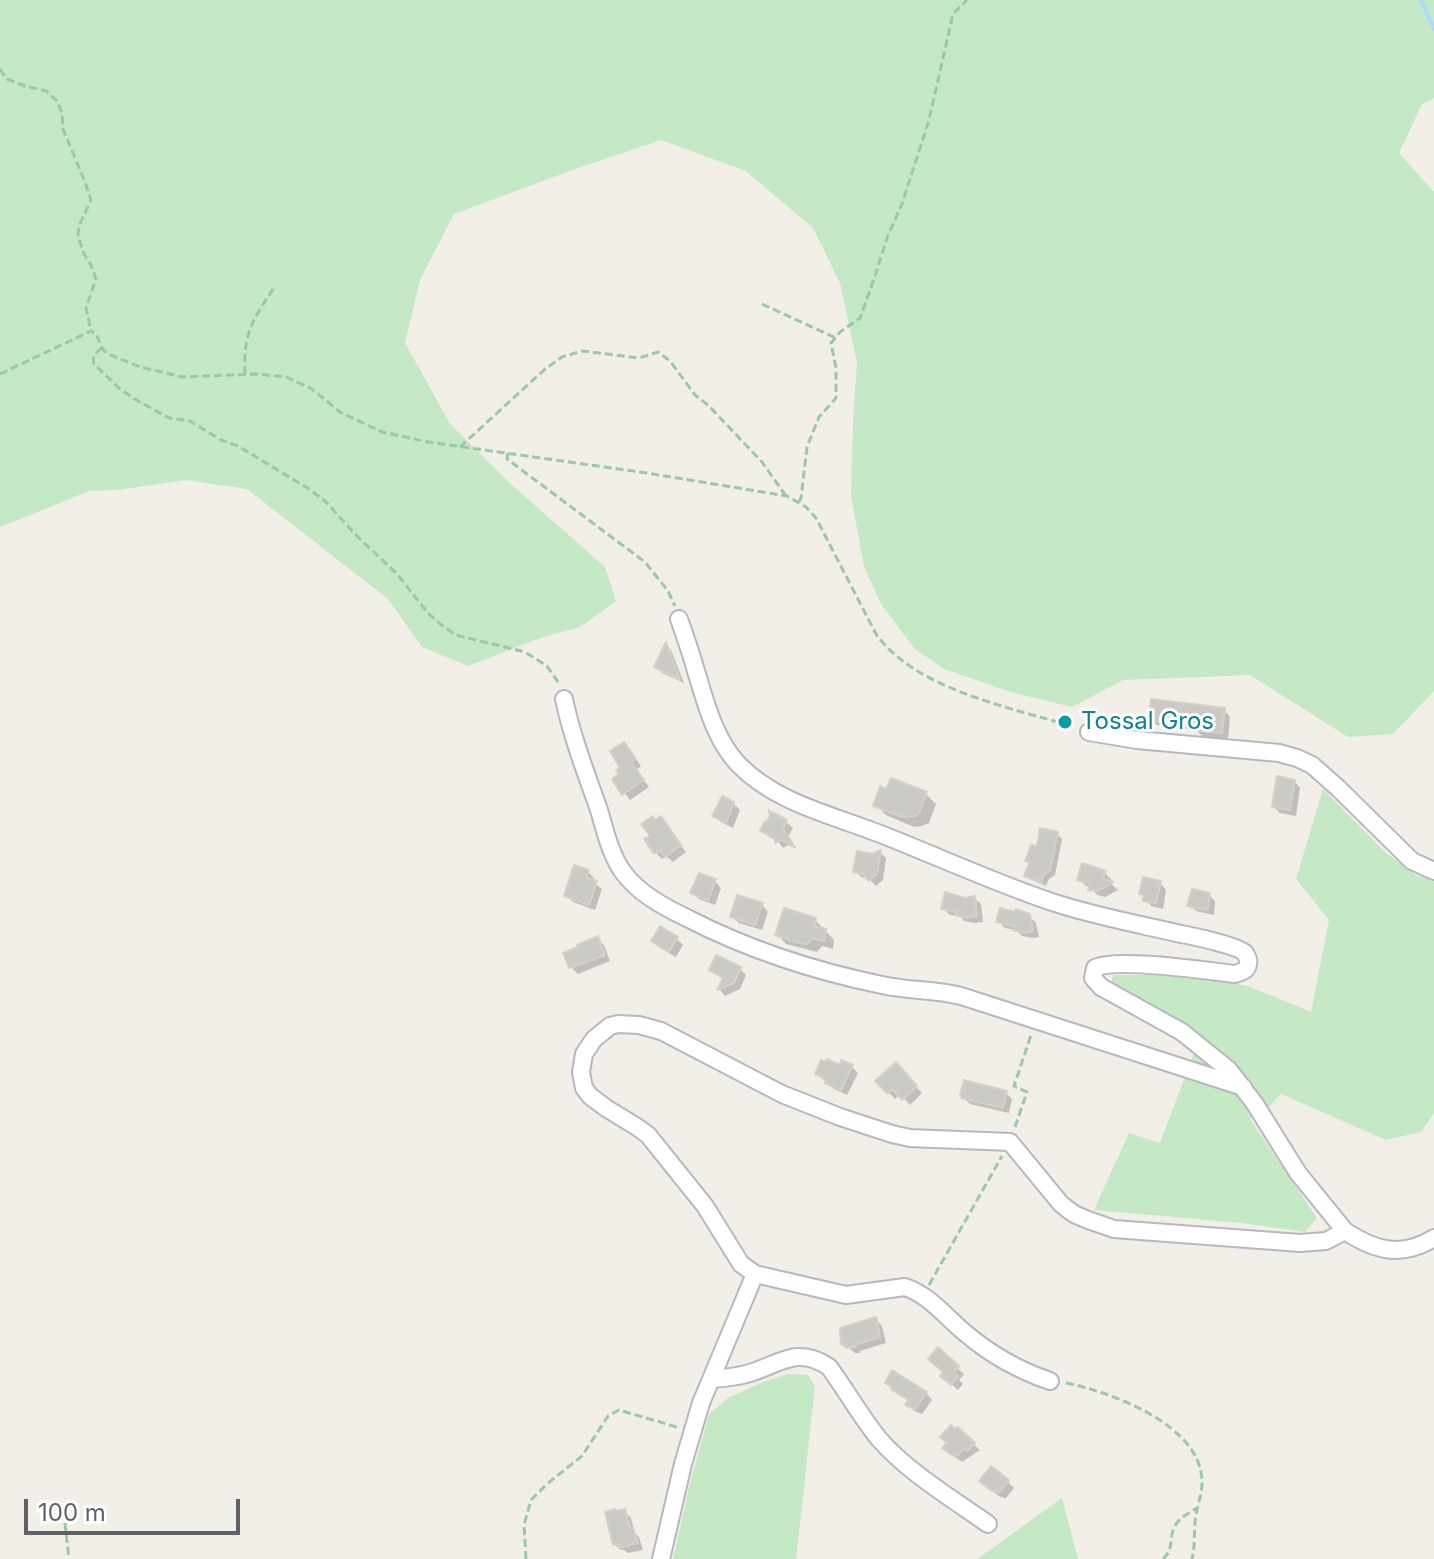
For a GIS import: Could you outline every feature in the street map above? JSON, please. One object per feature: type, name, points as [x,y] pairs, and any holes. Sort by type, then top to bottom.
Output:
[{"type":"street","points":[[679,619],[720,739],[738,764],[783,796],[818,813],[1053,902],[1105,918],[1184,934],[1243,951],[1249,961],[1248,967],[1235,974],[1112,964],[1095,968],[1094,981],[1182,1032],[1229,1070],[1298,1173],[1345,1231],[1368,1244],[1388,1250],[1412,1249],[1434,1238]]},
{"type":"street","points":[[564,699],[569,723],[614,857],[630,880],[654,900],[720,935],[779,958],[886,986],[952,994],[1243,1087]]},
{"type":"street","points":[[1089,732],[1137,740],[1279,753],[1297,758],[1312,765],[1338,788],[1412,861],[1434,871]]},
{"type":"street","points":[[1050,1381],[1022,1371],[1002,1359],[965,1333],[923,1295],[905,1287],[846,1295],[755,1274],[741,1264],[705,1206],[648,1135],[597,1101],[584,1088],[581,1072],[584,1054],[594,1039],[610,1026],[639,1025],[661,1031],[782,1094],[892,1134],[910,1138],[1010,1142],[1067,1210],[1114,1229],[1300,1243],[1326,1241],[1345,1231]]},
{"type":"street","points":[[661,1559],[691,1431],[755,1274]]},
{"type":"street","points":[[712,1379],[734,1377],[798,1356],[818,1360],[829,1367],[879,1439],[923,1478],[988,1524]]},
{"type":"path","points":[[799,502],[807,447],[819,417],[836,398],[836,368],[831,343],[840,332],[860,318],[929,120],[953,14],[967,0]]},
{"type":"path","points":[[0,69],[7,79],[46,91],[57,101],[62,113],[63,129],[91,200],[79,226],[78,236],[96,279],[86,308],[91,331],[96,334],[102,348],[114,357],[181,377],[245,374],[294,380],[312,389],[340,412],[382,432],[428,442],[787,496],[799,502],[816,518],[876,634],[899,660],[930,679],[956,689],[1089,732]]},
{"type":"path","points":[[245,374],[244,351],[248,330],[275,286]]},
{"type":"path","points":[[762,304],[836,338]]},
{"type":"path","points":[[0,374],[91,331]]},
{"type":"path","points":[[102,348],[94,354],[94,364],[120,389],[169,418],[190,421],[221,440],[238,446],[309,489],[325,501],[397,574],[440,624],[456,635],[525,652],[537,659],[553,673],[564,699]]},
{"type":"path","points":[[460,447],[562,357],[582,351],[639,358],[658,352],[670,361],[695,395],[762,462],[787,496]]},
{"type":"path","points":[[508,453],[507,459],[645,562],[668,591],[679,619]]},
{"type":"path","points":[[923,1295],[1010,1142],[1027,1092],[1014,1086],[1036,1020]]},
{"type":"path","points":[[1050,1381],[1090,1388],[1143,1410],[1177,1432],[1200,1466],[1203,1491],[1197,1508],[1192,1559]]},
{"type":"path","points":[[526,1559],[524,1525],[531,1500],[582,1456],[608,1416],[619,1410],[691,1431]]},
{"type":"path","points":[[1163,1559],[1168,1554],[1176,1524],[1197,1508]]},
{"type":"path","points":[[65,1523],[69,1559]]},
{"type":"green space","points":[[0,0],[1434,0],[1434,98],[1422,104],[1399,153],[1434,192],[1434,691],[1393,734],[1348,737],[1250,675],[1123,680],[1072,707],[1011,692],[944,669],[914,648],[881,604],[864,566],[851,496],[857,363],[840,283],[813,228],[746,171],[661,140],[454,214],[420,280],[405,343],[450,424],[512,485],[605,567],[616,601],[580,627],[543,637],[468,666],[422,647],[388,599],[247,489],[186,480],[89,491],[0,527]]},
{"type":"green space","points":[[1323,789],[1386,853],[1416,875],[1434,880],[1434,1113],[1421,1132],[1386,1140],[1281,1094],[1268,1108],[1250,1119],[1317,1218],[1305,1232],[1242,1223],[1094,1210],[1129,1133],[1160,1143],[1200,1037],[1111,984],[1113,975],[1181,975],[1248,986],[1311,1012],[1329,920],[1296,879]]},
{"type":"green space","points":[[788,1374],[808,1375],[815,1386],[796,1559],[673,1559],[709,1414],[728,1398]]},
{"type":"green space","points":[[1062,1498],[1078,1559],[977,1559]]},
{"type":"building","points":[[666,642],[680,680],[654,667]]},
{"type":"building","points":[[1151,699],[1225,708],[1222,733],[1193,730],[1194,725],[1149,720]]},
{"type":"building","points":[[624,742],[636,759],[631,762],[644,780],[622,795],[612,779],[619,774],[616,770],[620,768],[610,751]]},
{"type":"building","points":[[1277,776],[1295,780],[1290,810],[1272,807]]},
{"type":"building","points":[[891,778],[927,792],[915,816],[902,817],[873,806],[880,786],[886,789]]},
{"type":"building","points":[[722,796],[734,802],[726,823],[712,816]]},
{"type":"building","points":[[769,810],[787,820],[783,829],[795,847],[781,840],[775,843],[774,837],[760,831],[770,816]]},
{"type":"building","points":[[653,816],[655,820],[661,816],[681,845],[665,857],[660,850],[654,854],[644,839],[650,836],[641,824]]},
{"type":"building","points":[[1040,828],[1058,832],[1050,870],[1041,882],[1024,876],[1030,862],[1025,861],[1031,845],[1037,846]]},
{"type":"building","points":[[881,850],[877,874],[868,881],[863,874],[853,872],[857,851],[872,854]]},
{"type":"building","points":[[1082,863],[1106,871],[1103,879],[1114,882],[1097,891],[1088,890],[1090,884],[1077,880]]},
{"type":"building","points":[[574,865],[589,870],[586,877],[597,881],[589,905],[564,896]]},
{"type":"building","points":[[699,873],[716,879],[708,900],[690,893]]},
{"type":"building","points":[[1143,877],[1161,881],[1156,903],[1142,901],[1144,895],[1139,894]]},
{"type":"building","points":[[1192,889],[1210,893],[1208,910],[1187,906]]},
{"type":"building","points":[[945,892],[965,898],[975,896],[977,916],[967,918],[941,909]]},
{"type":"building","points":[[737,895],[763,903],[755,925],[730,917]]},
{"type":"building","points":[[784,908],[816,918],[814,926],[826,929],[824,941],[812,938],[803,944],[775,935]]},
{"type":"building","points":[[1000,908],[1030,914],[1033,931],[1025,933],[1013,930],[1014,926],[996,922]]},
{"type":"building","points":[[660,926],[678,937],[669,952],[651,941]]},
{"type":"building","points":[[598,936],[605,955],[569,968],[563,953]]},
{"type":"building","points":[[716,955],[741,967],[734,983],[717,990],[723,978],[709,970]]},
{"type":"building","points":[[827,1059],[840,1065],[841,1060],[853,1065],[841,1090],[825,1083],[827,1079],[815,1074],[821,1060],[826,1062]]},
{"type":"building","points":[[896,1062],[917,1086],[902,1100],[892,1089],[888,1094],[875,1081]]},
{"type":"building","points":[[964,1080],[1007,1091],[1003,1108],[961,1098]]},
{"type":"building","points":[[876,1317],[880,1337],[855,1347],[847,1348],[841,1344],[840,1328]]},
{"type":"building","points":[[938,1347],[959,1366],[954,1373],[958,1376],[951,1385],[940,1376],[943,1372],[928,1359]]},
{"type":"building","points":[[892,1370],[927,1392],[915,1409],[905,1405],[908,1400],[885,1383]]},
{"type":"building","points":[[951,1425],[956,1429],[958,1427],[975,1443],[955,1457],[942,1448],[947,1443],[940,1437]]},
{"type":"building","points":[[991,1466],[1009,1480],[999,1492],[992,1491],[979,1481]]},
{"type":"building","points":[[625,1509],[630,1529],[633,1528],[638,1543],[620,1548],[618,1544],[613,1545],[605,1512]]},
{"type":"waterway","points":[[1421,0],[1434,29]]},
{"type":"place","name":"Tossal Gros","points":[[1065,722]]}]
